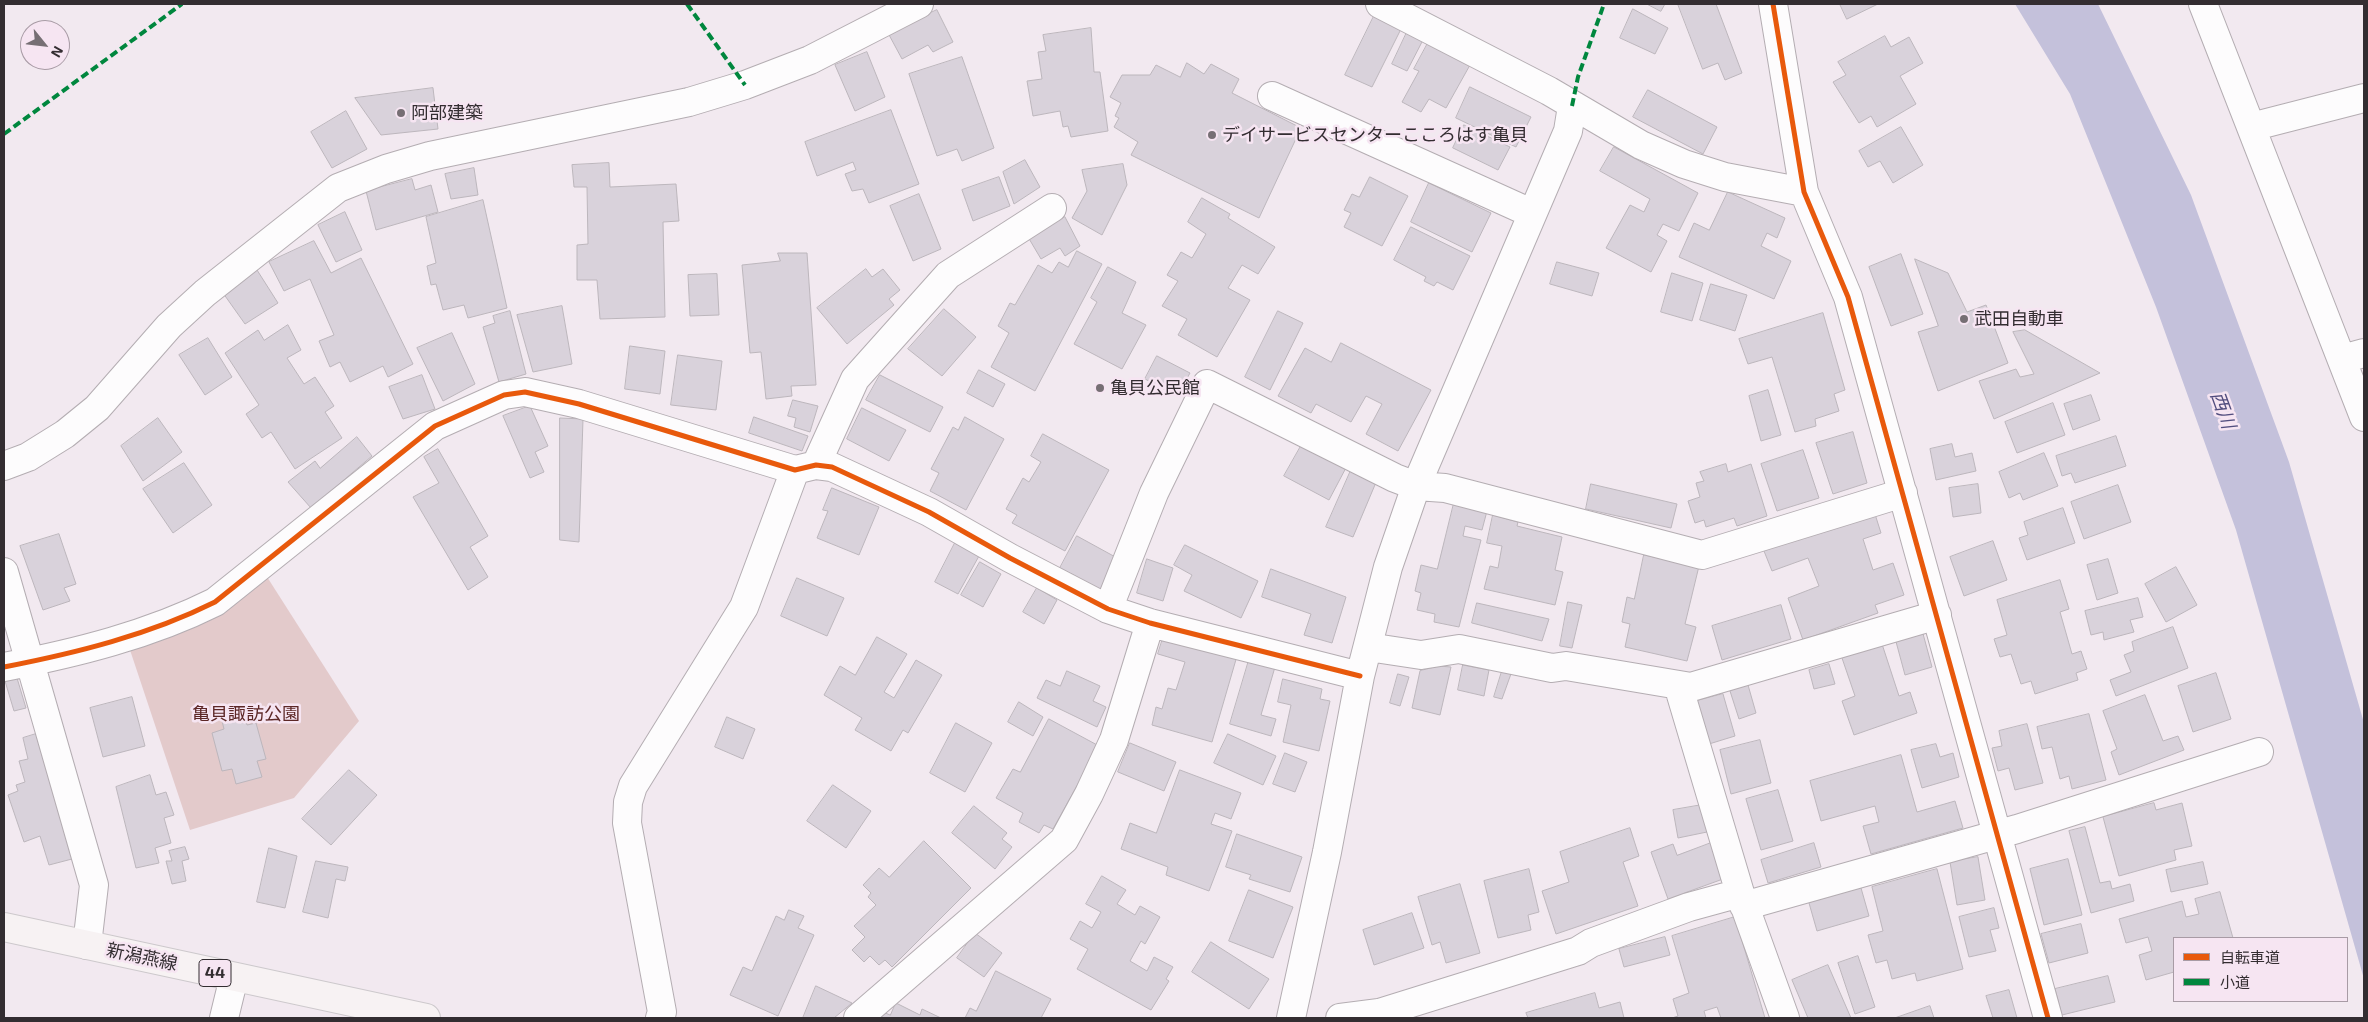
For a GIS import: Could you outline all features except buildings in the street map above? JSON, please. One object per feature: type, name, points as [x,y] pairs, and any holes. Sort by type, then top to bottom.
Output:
[{"type":"main road","name":"新潟燕線","points":[[4,927],[426,1018]]},
{"type":"street","points":[[4,466],[36,453],[65,434],[97,408],[169,326],[198,299],[338,188],[386,169],[430,156],[690,102],[745,85],[810,60],[919,4]]},
{"type":"street","points":[[1380,4],[1548,91],[1641,145],[1684,164],[1724,177],[1804,192]]},
{"type":"street","points":[[1773,4],[1804,192],[1848,297],[2048,1018]]},
{"type":"street","points":[[2203,4],[2251,127],[2353,356],[2364,417]]},
{"type":"street","points":[[1272,96],[1531,213]]},
{"type":"street","points":[[2251,127],[2364,98]]},
{"type":"street","points":[[1291,1018],[1360,676],[1388,567],[1416,486],[1531,213],[1568,131],[1572,106]]},
{"type":"street","points":[[660,1018],[662,1012],[627,824],[628,802],[633,786],[744,607],[805,467],[855,379],[948,275],[1052,208]]},
{"type":"street","points":[[1108,609],[1154,493],[1207,384],[1395,478],[1416,486],[1445,488],[1702,555],[1903,493]]},
{"type":"street","points":[[4,667],[32,662],[121,639],[191,614],[215,602],[435,426],[504,395],[526,392],[579,404],[805,467],[832,467],[929,512],[1010,558],[1108,609],[1150,623],[1360,676]]},
{"type":"street","points":[[4,572],[32,662],[94,885],[87,945]]},
{"type":"street","points":[[1368,647],[1421,655],[1459,649],[1552,668],[1566,666],[1691,687],[1937,615]]},
{"type":"street","points":[[858,1018],[1064,840],[1089,794],[1114,740],[1150,623]]},
{"type":"street","points":[[1678,685],[1742,900],[1785,1018]]},
{"type":"street","points":[[1340,1018],[1379,1013],[1578,951],[1591,942],[1689,907],[1742,900],[1997,834],[2259,752]]},
{"type":"street","points":[[224,1018],[234,977]]},
{"type":"green space","name":"亀貝諏訪公園","points":[[262,569],[359,721],[294,798],[190,830],[127,641]]},
{"type":"water","name":"西川","points":[[2015,4],[2098,4],[2191,195],[2289,462],[2364,723],[2364,979],[2236,530],[2156,307],[2070,94]]},
{"type":"marked path","points":[[4,134],[182,4]]},
{"type":"marked path","points":[[687,4],[745,85]]},
{"type":"marked path","points":[[1572,106],[1578,77],[1604,4]]},
{"type":"cycle path","points":[[1773,4],[1804,192],[1848,297],[2048,1018]]},
{"type":"cycle path","points":[[4,667],[112,642],[190,614],[215,602],[435,426],[504,395],[525,392],[579,404],[795,470],[816,465],[832,467],[929,512],[1010,558],[1108,609],[1150,623],[1360,676]]},
{"type":"place","name":"阿部建築","points":[[401,113]]},
{"type":"place","name":"デイサービスセンターこころはす亀貝","points":[[1212,135]]},
{"type":"place","name":"武田自動車","points":[[1964,319]]},
{"type":"place","name":"亀貝公民館","points":[[1100,388]]}]
